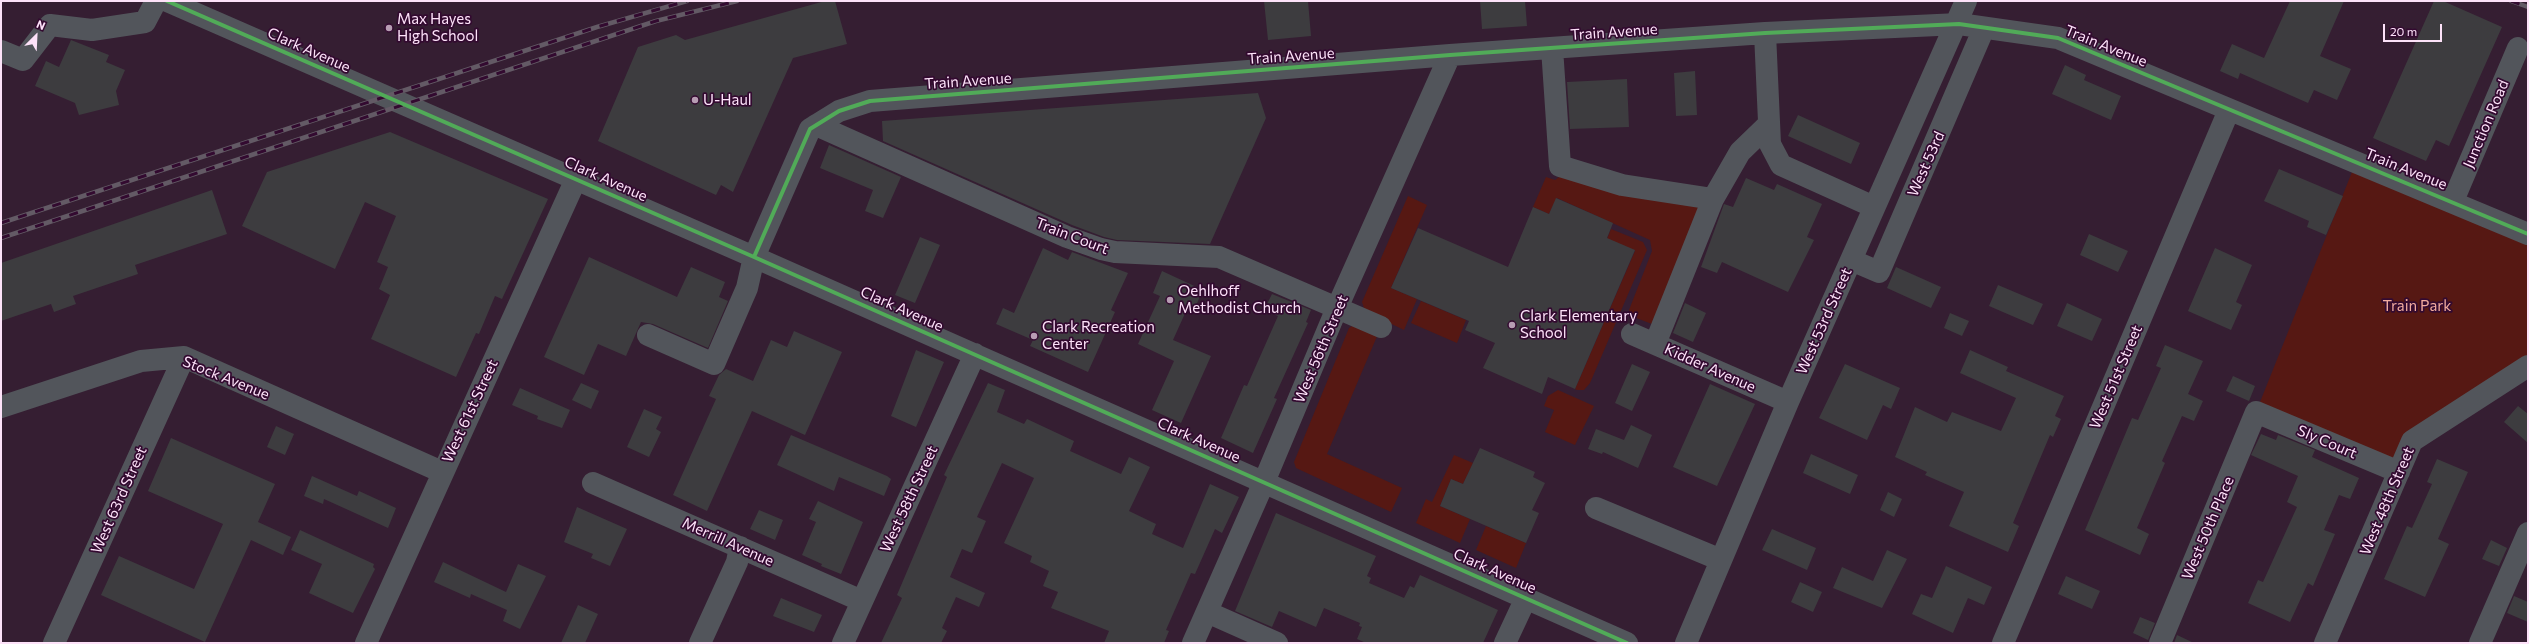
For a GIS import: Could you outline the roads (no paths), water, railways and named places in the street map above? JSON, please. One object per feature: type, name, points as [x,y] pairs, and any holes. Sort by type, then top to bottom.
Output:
[{"type":"street","points":[[1,51],[23,60],[50,25],[92,30],[145,22],[156,1]]},
{"type":"street","name":"Clark Avenue","points":[[167,1],[975,354],[1627,643]]},
{"type":"street","name":"West 53rd Street","points":[[1686,643],[1788,402],[1874,207],[1942,59],[1966,1]]},
{"type":"street","name":"Train Avenue","points":[[648,335],[714,364],[747,288],[754,257],[810,129],[839,111],[870,101],[1765,33],[1959,24],[2058,38],[2229,110],[2453,201],[2528,234]]},
{"type":"street","name":"West 53rd","points":[[1851,260],[1879,272],[1984,28]]},
{"type":"street","points":[[1765,33],[1770,144],[1781,165],[1874,207]]},
{"type":"street","points":[[1552,48],[1560,166],[1622,184],[1713,199]]},
{"type":"street","name":"Junction Road","points":[[2453,201],[2518,48]]},
{"type":"street","name":"West 56th Street","points":[[1193,643],[1264,482],[1337,308],[1450,56]]},
{"type":"street","name":"West 51st Street","points":[[2003,643],[2229,110]]},
{"type":"street","points":[[1655,344],[1713,199],[1740,152],[1769,124]]},
{"type":"street","name":"Train Court","points":[[816,125],[1067,237],[1115,252],[1218,257],[1381,327]]},
{"type":"street","name":"West 61st Street","points":[[366,643],[442,472],[576,179]]},
{"type":"street","name":"Kidder Avenue","points":[[1632,334],[1788,402]]},
{"type":"street","name":"West 58th Street","points":[[843,643],[975,354]]},
{"type":"street","name":"Stock Avenue","points":[[1,407],[141,361],[184,357],[442,472]]},
{"type":"street","name":"West 63rd Street","points":[[54,643],[184,357]]},
{"type":"street","name":"West 48th Street","points":[[2325,643],[2412,441],[2528,366]]},
{"type":"street","name":"Sly Court","points":[[2256,412],[2399,472]]},
{"type":"street","name":"West 50th Place","points":[[2160,643],[2256,412]]},
{"type":"street","name":"Merrill Avenue","points":[[593,483],[862,601]]},
{"type":"street","points":[[1596,508],[1721,560]]},
{"type":"street","points":[[2480,643],[2528,533]]},
{"type":"street","points":[[700,643],[736,562],[740,547]]},
{"type":"street","points":[[1506,643],[1526,598]]},
{"type":"street","points":[[1207,612],[1277,643]]},
{"type":"railway","points":[[1,223],[597,27],[687,1]]},
{"type":"railway","points":[[1,238],[656,21],[737,1]]},
{"type":"railway","points":[[2511,1],[2528,7]]},
{"type":"place","name":"Max Hayes High School","points":[[389,28]]},
{"type":"place","name":"U-Haul","points":[[695,100]]},
{"type":"place","name":"Oehlhoff Methodist Church","points":[[1170,300]]},
{"type":"place","name":"Clark Elementary School","points":[[1512,325]]},
{"type":"place","name":"Clark Recreation Center","points":[[1034,336]]},
{"type":"park label","name":"Train Park","points":[[2417,306]]}]
